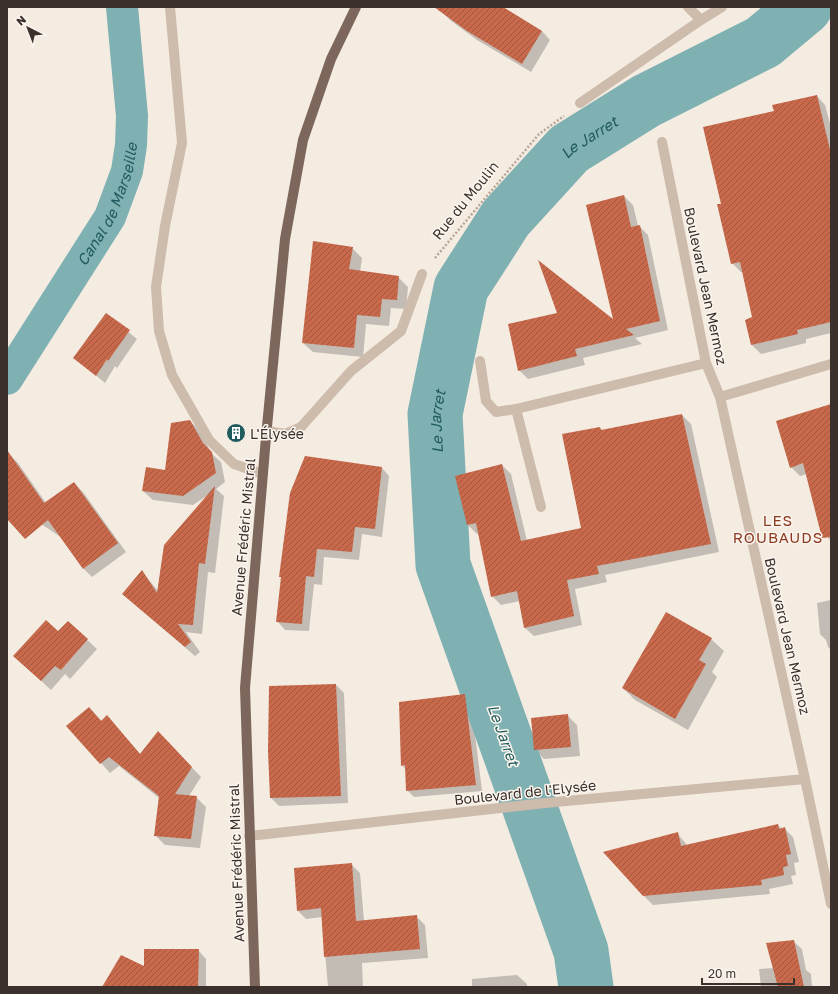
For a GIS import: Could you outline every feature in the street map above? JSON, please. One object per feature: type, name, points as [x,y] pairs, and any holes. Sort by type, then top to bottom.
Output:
[{"type":"main road","name":"Avenue Frédéric Mistral","points":[[254,987],[245,688],[266,431],[285,239],[303,140],[331,59],[356,7]]},
{"type":"street","points":[[170,7],[182,143],[165,226],[156,287],[159,331],[172,375],[210,440],[234,464],[263,474]]},
{"type":"street","points":[[688,7],[701,20]]},
{"type":"street","points":[[580,103],[722,7]]},
{"type":"street","name":"Boulevard Jean Mermoz","points":[[662,142],[706,363],[720,397],[805,779],[831,904]]},
{"type":"street","points":[[266,431],[285,434],[301,427],[351,371],[401,331],[422,274]]},
{"type":"street","points":[[480,361],[486,401],[496,412],[516,409],[706,363]]},
{"type":"street","points":[[720,397],[831,364]]},
{"type":"street","points":[[516,409],[541,508]]},
{"type":"street","name":"Boulevard de l'Elysée","points":[[249,836],[545,803],[805,779]]},
{"type":"path","name":"Rue du Moulin","points":[[422,274],[539,134],[580,103]]},
{"type":"building","points":[[434,7],[503,7],[542,31],[522,64],[467,31]]},
{"type":"building","points":[[817,95],[831,154],[831,322],[797,330],[798,334],[751,345],[745,320],[752,317],[740,262],[731,264],[717,204],[721,204],[703,127],[774,111],[772,105]]},
{"type":"building","points":[[624,195],[631,227],[640,225],[660,321],[626,329],[634,335],[575,349],[577,356],[518,371],[508,324],[557,313],[538,260],[613,319],[586,205]]},
{"type":"building","points":[[313,241],[353,247],[349,269],[399,276],[397,300],[382,299],[380,317],[357,315],[354,348],[302,343]]},
{"type":"building","points":[[106,313],[130,330],[108,361],[107,359],[96,376],[73,358]]},
{"type":"building","points":[[831,404],[831,537],[822,538],[803,463],[790,468],[776,421]]},
{"type":"building","points":[[682,414],[711,544],[597,566],[599,574],[567,580],[574,616],[524,628],[517,591],[491,597],[476,523],[467,525],[455,476],[502,464],[521,541],[581,528],[562,434],[600,427],[601,430]]},
{"type":"building","points":[[190,420],[203,443],[212,452],[216,473],[183,496],[142,491],[146,467],[165,470],[171,423]]},
{"type":"building","points":[[7,450],[44,503],[74,482],[118,543],[83,569],[48,520],[25,539],[7,519]]},
{"type":"building","points":[[305,456],[382,467],[375,529],[355,527],[352,552],[317,549],[314,577],[306,576],[302,624],[276,622],[281,577],[279,577],[290,493]]},
{"type":"building","points":[[215,486],[205,564],[199,563],[193,625],[178,624],[191,642],[185,647],[122,594],[142,570],[157,593],[164,545]]},
{"type":"building","points":[[666,612],[712,638],[699,660],[706,664],[675,719],[622,688]]},
{"type":"building","points":[[46,620],[58,631],[68,621],[88,639],[61,670],[55,666],[41,681],[13,656]]},
{"type":"building","points":[[336,684],[341,796],[270,798],[268,751],[269,686]]},
{"type":"building","points":[[465,694],[476,785],[406,791],[405,765],[401,766],[399,702]]},
{"type":"building","points":[[89,707],[101,721],[107,715],[140,754],[158,731],[192,767],[175,794],[197,796],[191,839],[154,836],[159,796],[109,757],[100,764],[66,726]]},
{"type":"building","points":[[568,714],[571,747],[534,750],[531,718]]},
{"type":"building","points":[[778,824],[779,829],[785,827],[791,854],[786,855],[788,866],[783,867],[784,875],[761,880],[762,885],[643,896],[603,852],[678,832],[681,846]]},
{"type":"building","points":[[352,863],[356,921],[417,915],[420,949],[324,957],[321,908],[297,911],[294,868]]},
{"type":"building","points":[[794,940],[804,987],[778,987],[766,943]]},
{"type":"building","points":[[144,949],[199,949],[198,987],[102,987],[121,955],[144,966]]},
{"type":"waterway","name":"Canal de Marseille","points":[[7,379],[110,217],[127,171],[131,145],[132,116],[122,7]]},
{"type":"waterway","name":"Le Jarret","points":[[586,987],[581,951],[443,565],[435,414],[461,288],[506,218],[569,149],[646,101],[763,42],[805,7]]},
{"type":"place","name":"L'Élysée","points":[[236,433]]},
{"type":"district","name":"LES ROUBAUDS","points":[[778,528]]}]
